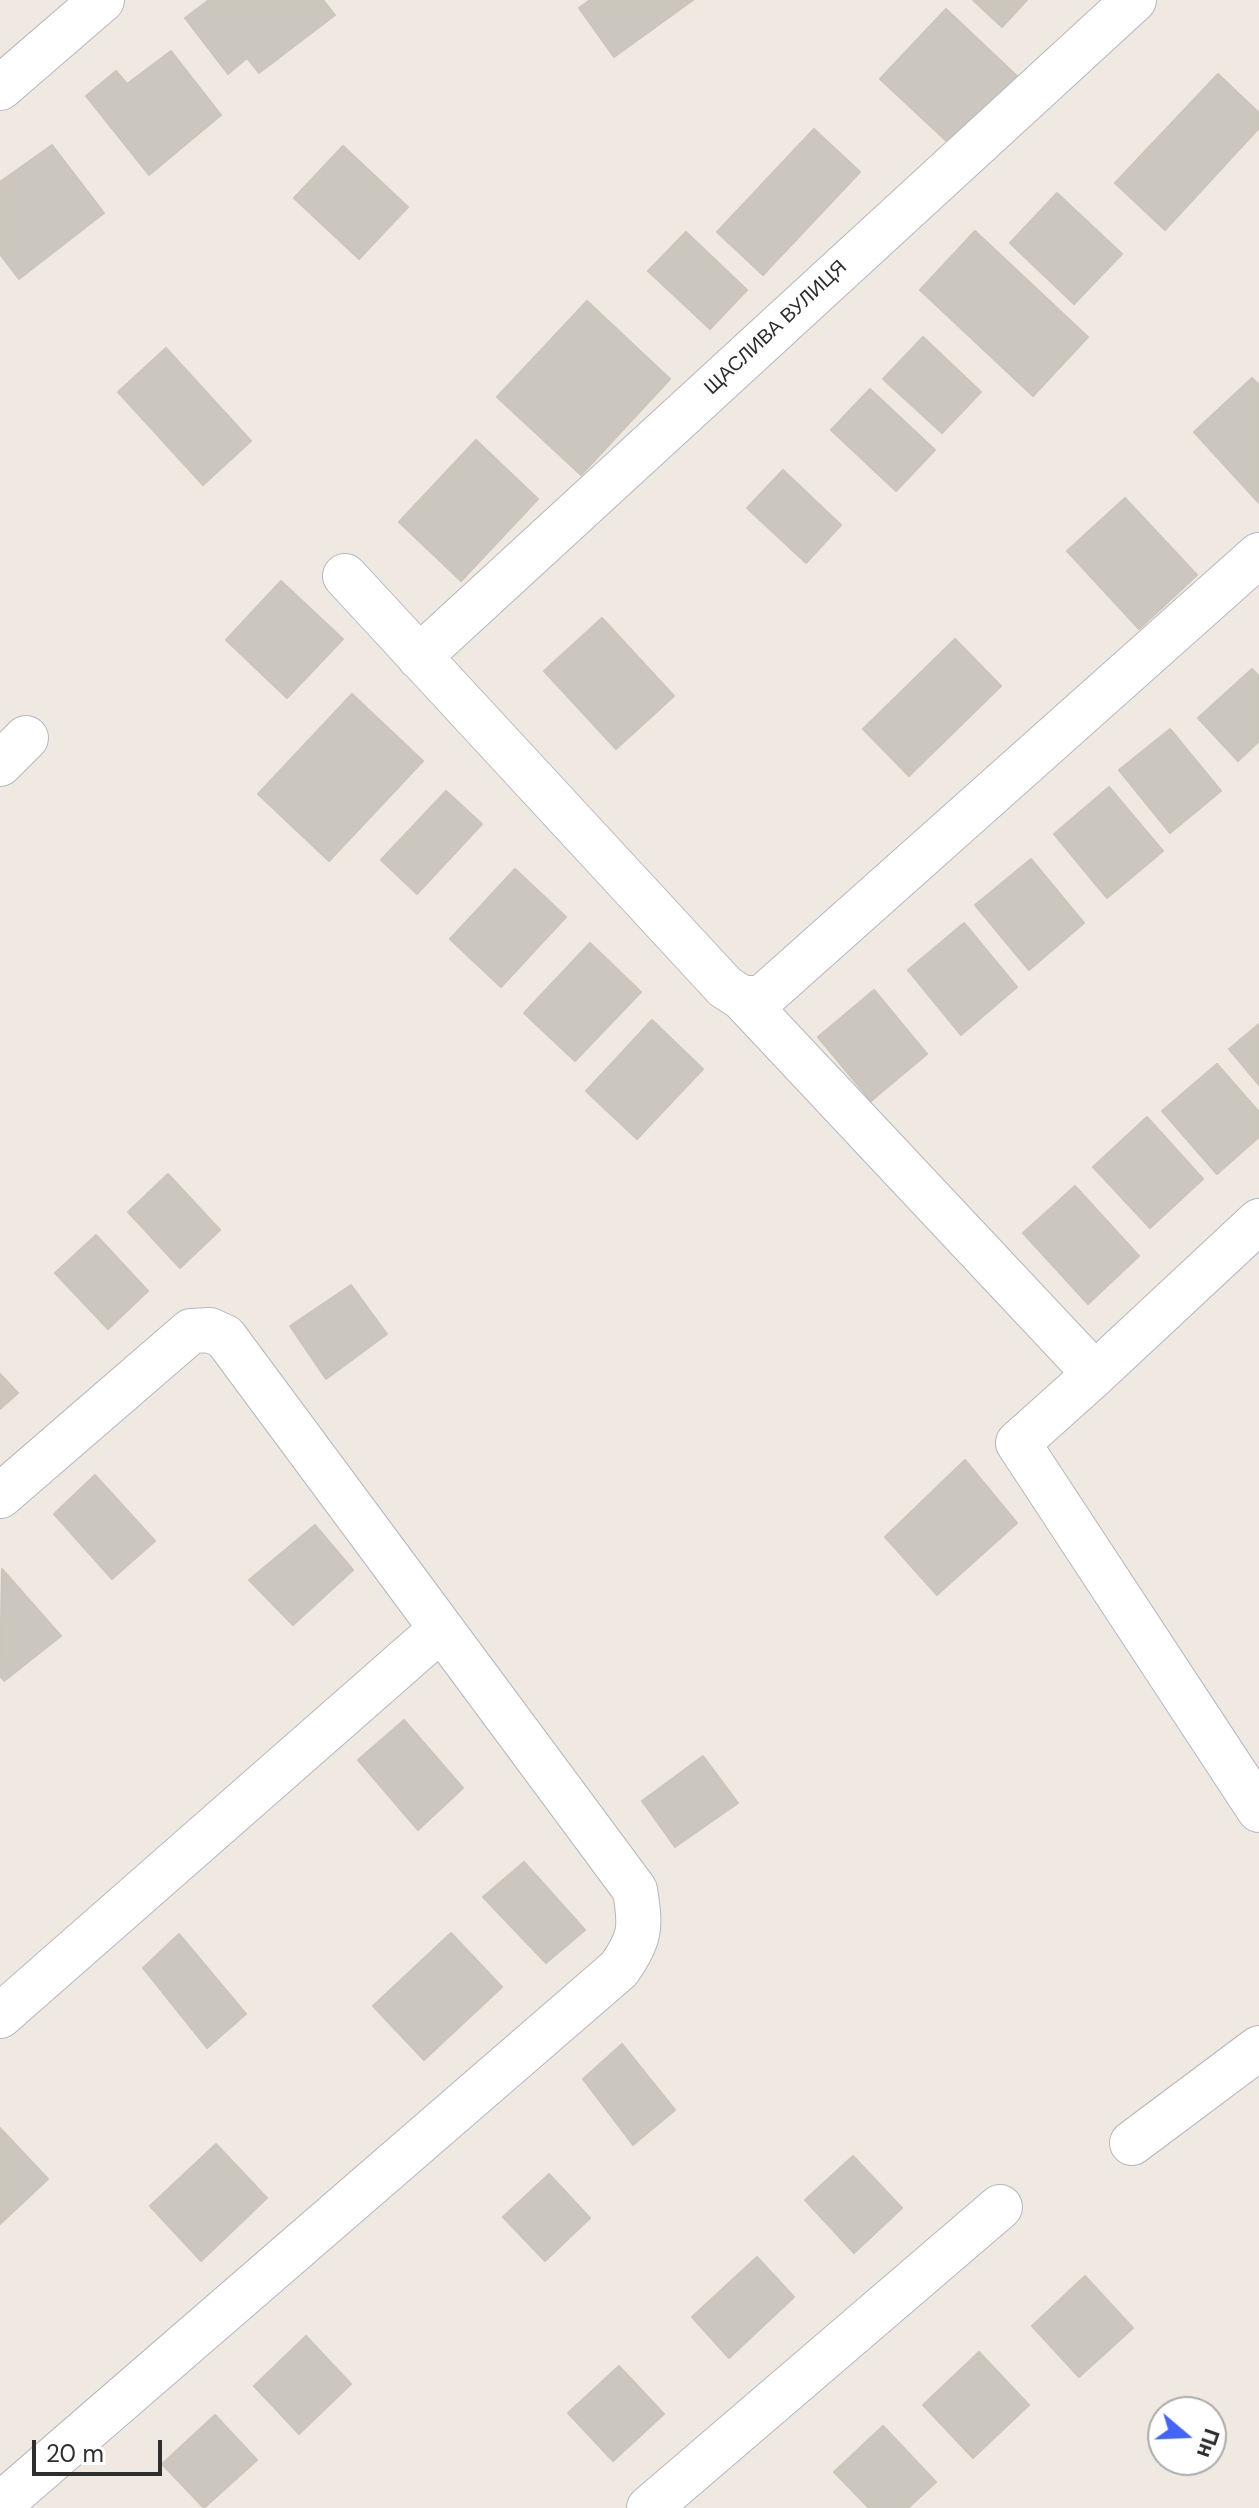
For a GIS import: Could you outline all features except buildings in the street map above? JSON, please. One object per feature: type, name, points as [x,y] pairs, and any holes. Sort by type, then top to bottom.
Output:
[{"type":"street","points":[[0,88],[102,0]]},
{"type":"street","name":"ЩАСЛИВА ВУЛИЦЯ","points":[[419,657],[1134,0]]},
{"type":"street","points":[[742,998],[762,998],[1259,555]]},
{"type":"street","points":[[345,576],[725,987],[742,998],[1095,1374]]},
{"type":"street","points":[[1259,1221],[1018,1443],[1259,1810]]},
{"type":"street","points":[[0,1496],[191,1331],[210,1330],[225,1337],[635,1890],[639,1915],[636,1945],[619,1969],[13,2493]]},
{"type":"street","points":[[0,2016],[441,1629]]},
{"type":"street","points":[[1132,2143],[1259,2048]]},
{"type":"street","points":[[649,2508],[1000,2207]]}]
